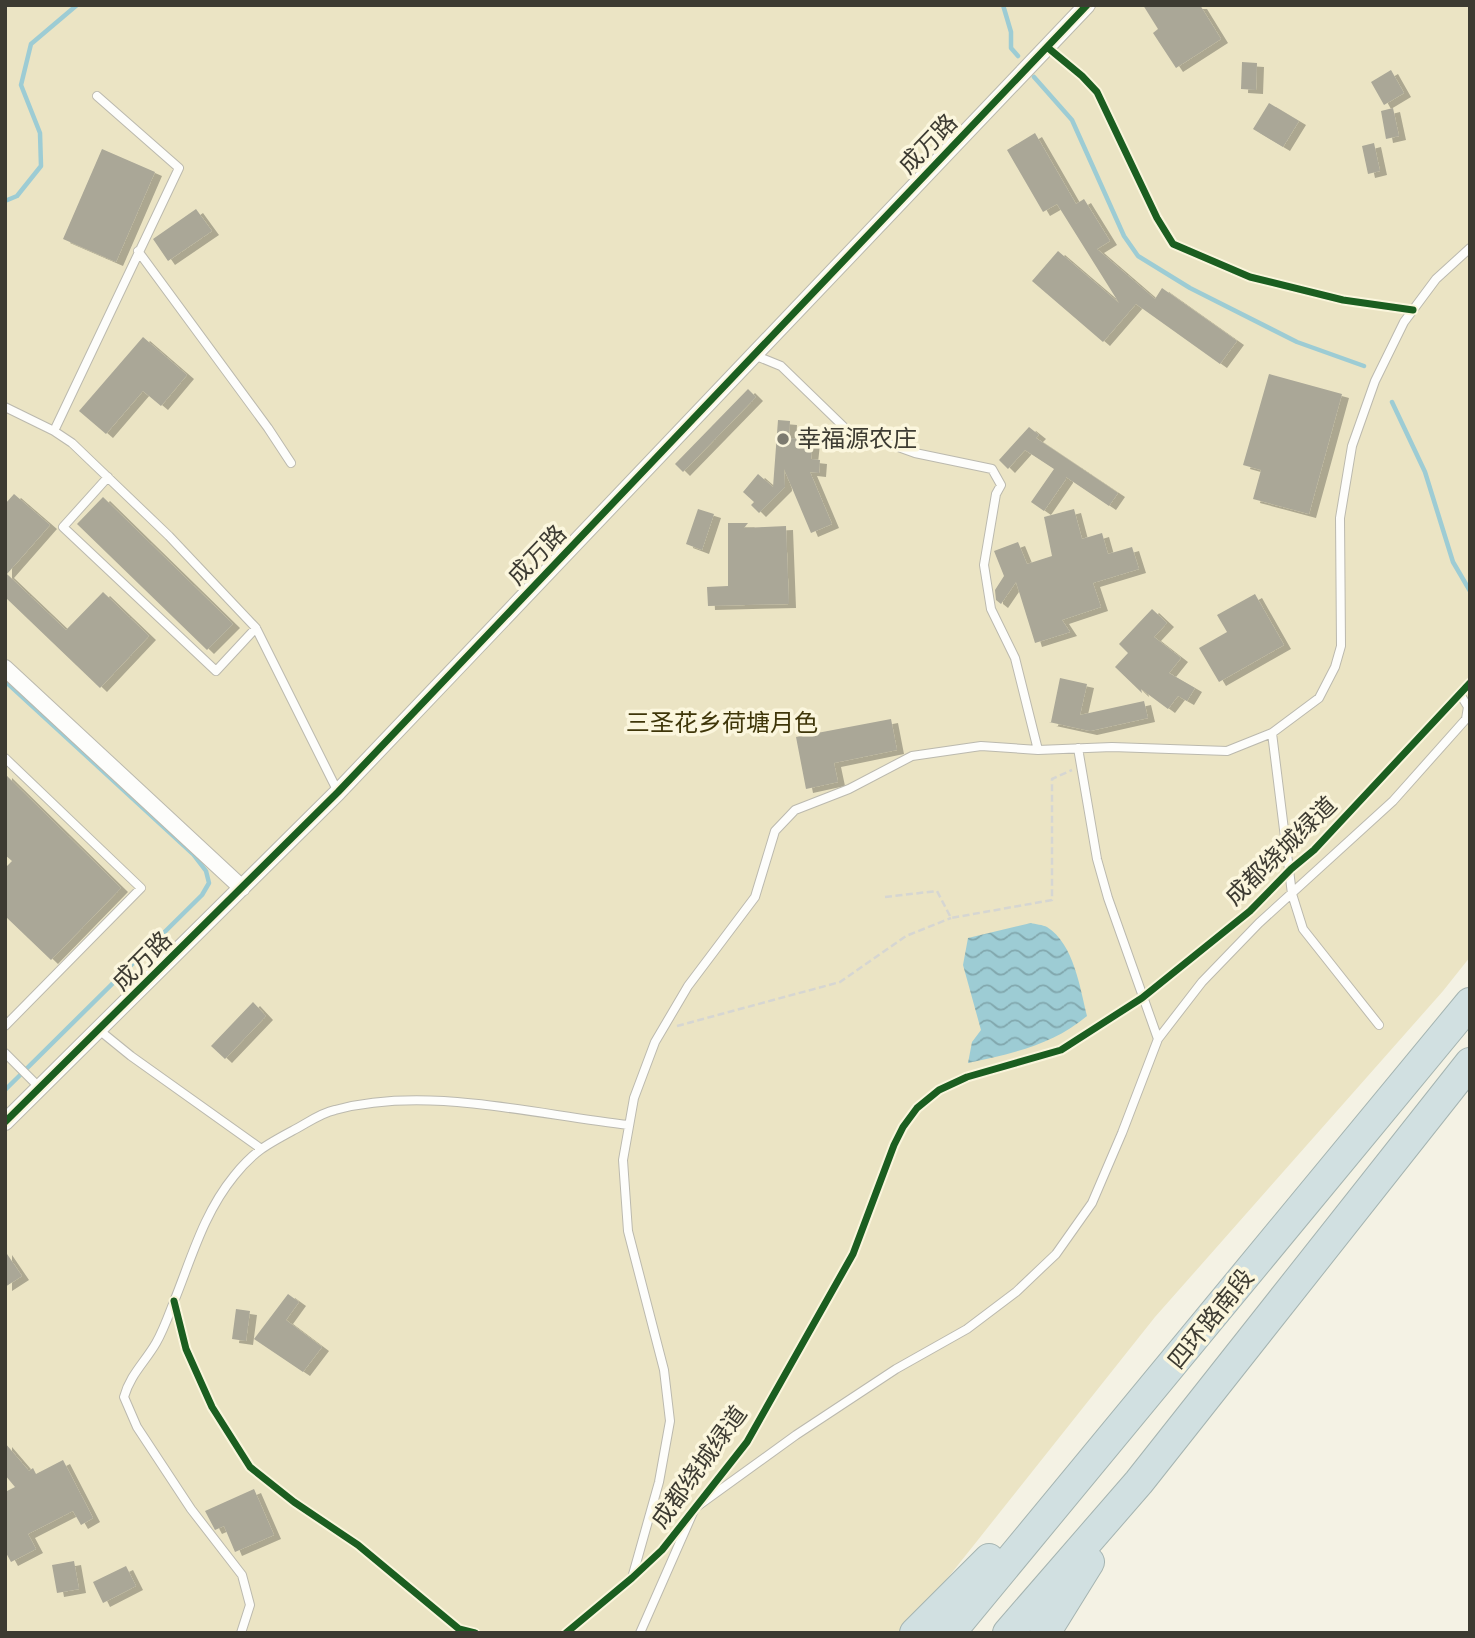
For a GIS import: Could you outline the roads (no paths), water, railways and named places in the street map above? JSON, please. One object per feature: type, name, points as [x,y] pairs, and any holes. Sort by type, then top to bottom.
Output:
[{"type":"highway","name":"四环路南段","points":[[950,1633],[1470,1003]]},
{"type":"highway","name":"四环路南段","points":[[1008,1633],[1139,1482],[1470,1063]]},
{"type":"highway","points":[[915,1633],[1116,1434]]},
{"type":"highway","points":[[1045,1633],[1139,1482]]},
{"type":"street","name":"成万路","points":[[5,1122],[338,792],[1087,5]]},
{"type":"street","points":[[5,668],[242,887]]},
{"type":"lane","points":[[54,431],[179,168],[97,96]]},
{"type":"lane","points":[[632,1578],[659,1482],[670,1421],[664,1370],[628,1231],[623,1160],[634,1098],[662,1030],[688,986],[755,897],[775,831],[795,810],[849,789],[912,757],[981,746],[1038,750],[1170,748],[1227,751],[1272,733],[1319,698],[1335,667],[1341,646],[1340,518],[1352,446],[1375,381],[1404,322],[1436,279],[1470,248]]},
{"type":"lane","points":[[138,251],[291,463]]},
{"type":"lane","points":[[754,355],[781,366],[845,428],[915,453],[992,469],[1001,485],[996,494],[984,565],[991,610],[1015,658],[1038,750]]},
{"type":"lane","points":[[5,407],[72,443],[169,536],[256,628],[338,792]]},
{"type":"lane","points":[[108,477],[63,527],[216,671],[256,628]]},
{"type":"lane","points":[[640,1633],[695,1508],[796,1435],[885,1376],[967,1329],[1016,1292],[1056,1254],[1092,1203],[1158,1039],[1202,982],[1259,923],[1393,801],[1466,719],[1468,706],[1460,694]]},
{"type":"lane","points":[[1272,733],[1292,894],[1303,929],[1379,1025]]},
{"type":"lane","points":[[1078,748],[1097,859],[1158,1039]]},
{"type":"lane","points":[[5,758],[141,888],[5,1026]]},
{"type":"lane","points":[[99,1030],[260,1148]]},
{"type":"lane","points":[[5,1053],[40,1088]]},
{"type":"lane","points":[[241,1633],[250,1605],[242,1575],[191,1509],[137,1427],[124,1397],[129,1380],[157,1342],[188,1259],[210,1212],[233,1177],[260,1148],[333,1110],[403,1100],[477,1104],[629,1125]]},
{"type":"water","points":[[1031,923],[1047,927],[1064,944],[1074,967],[1087,1016],[1045,1041],[1015,1052],[968,1063],[972,1042],[981,1030],[963,965],[968,938]]},
{"type":"waterway","points":[[5,201],[17,196],[41,166],[40,133],[21,85],[31,44],[77,5]]},
{"type":"waterway","points":[[1003,5],[1011,32],[1011,48],[1018,56]]},
{"type":"waterway","points":[[1034,77],[1072,120],[1124,236],[1138,256],[1190,288],[1297,342],[1364,366]]},
{"type":"waterway","points":[[1392,402],[1425,472],[1453,562],[1470,591]]},
{"type":"waterway","points":[[5,681],[193,854],[206,871],[209,883],[202,895],[5,1090]]},
{"type":"place","name":"幸福源农庄","points":[[783,439]]},
{"type":"park label","name":"三圣花乡荷塘月色","points":[[722,723]]}]
